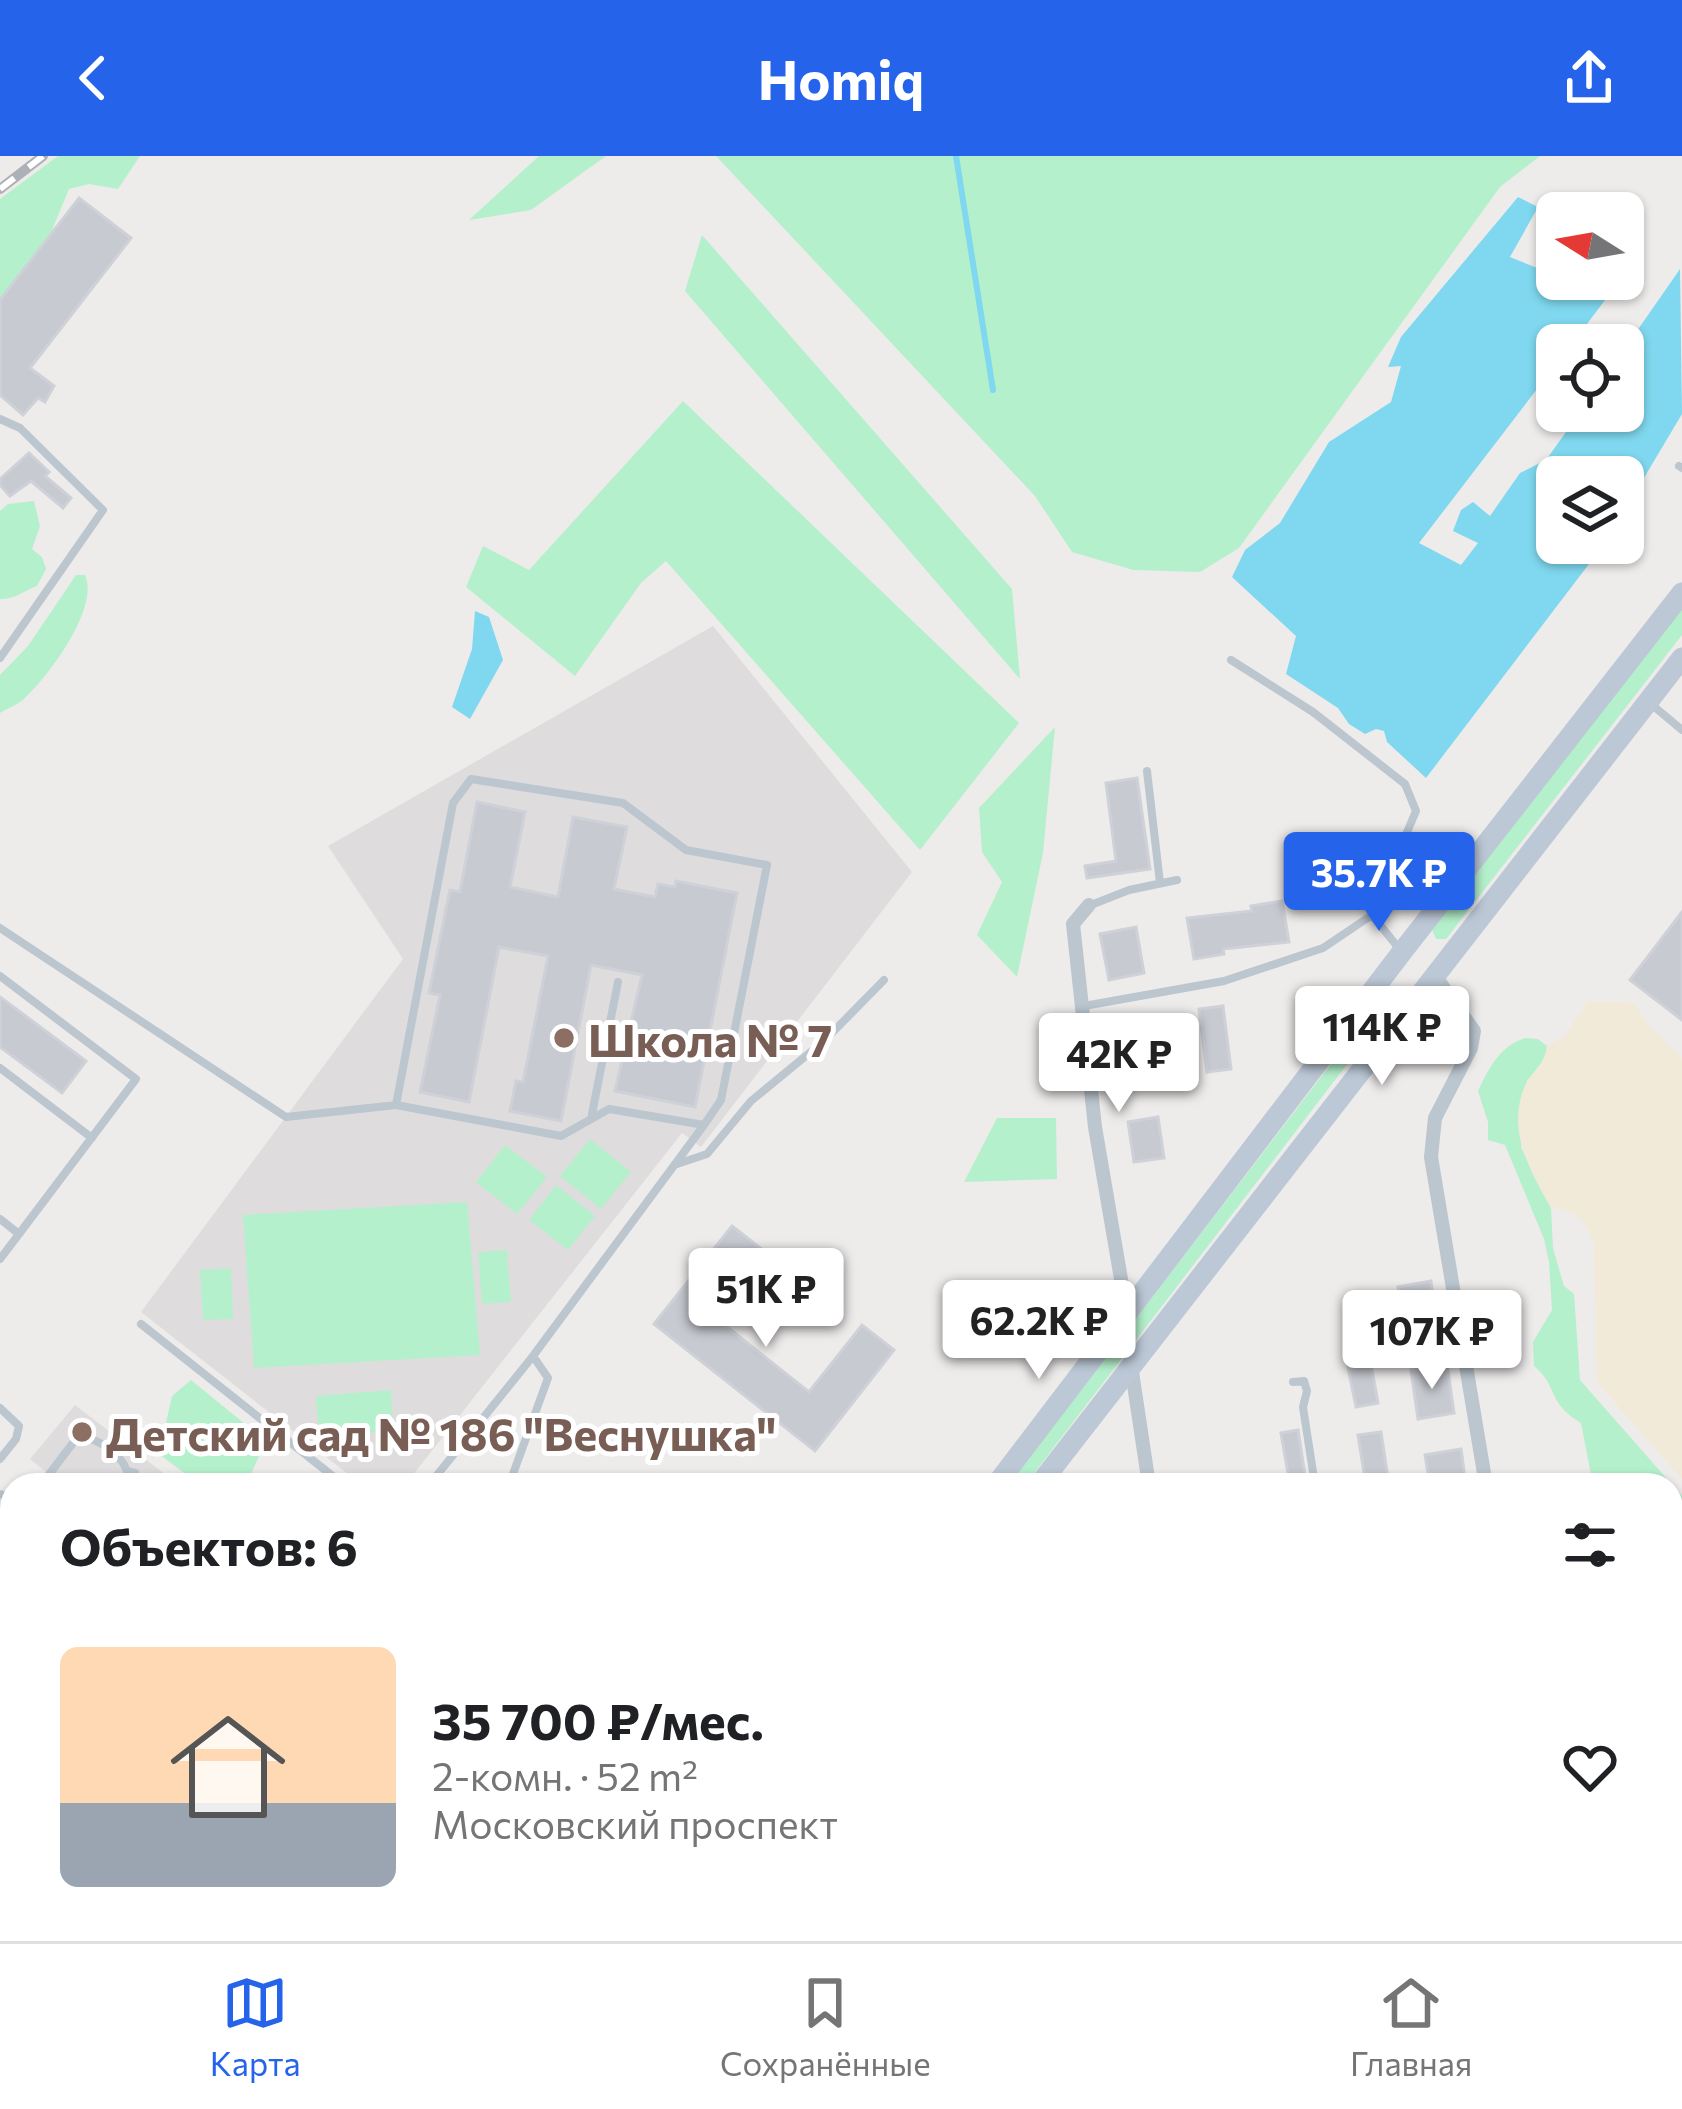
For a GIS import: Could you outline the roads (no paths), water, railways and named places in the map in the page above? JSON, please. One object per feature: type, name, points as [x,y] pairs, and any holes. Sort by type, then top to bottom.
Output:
[{"type":"main road","points":[[1005,1473],[1682,593]]},
{"type":"main road","points":[[1048,1473],[1682,658]]},
{"type":"main road","points":[[1402,952],[1436,977]]},
{"type":"street","points":[[1089,905],[1073,924],[1095,1126],[1127,1314]]},
{"type":"street","points":[[1436,977],[1474,1031],[1472,1048],[1435,1118],[1431,1156],[1484,1473]]},
{"type":"street","points":[[1131,1365],[1147,1473]]},
{"type":"lane","points":[[0,419],[20,428],[103,510],[0,658]]},
{"type":"lane","points":[[1084,1006],[1224,981],[1323,948],[1372,915],[1416,811],[1405,784],[1313,712],[1232,660]]},
{"type":"lane","points":[[1648,702],[1682,730]]},
{"type":"lane","points":[[1147,771],[1160,883]]},
{"type":"lane","points":[[396,1105],[453,803],[471,779],[623,803],[686,850],[767,865],[722,1100],[533,1356],[439,1473]]},
{"type":"lane","points":[[1089,905],[1177,880]]},
{"type":"lane","points":[[1372,915],[1402,952]]},
{"type":"lane","points":[[0,928],[286,1117],[396,1105],[561,1136],[609,1109],[704,1125]]},
{"type":"lane","points":[[0,976],[136,1079],[0,1259]]},
{"type":"lane","points":[[674,1166],[707,1154],[751,1101],[824,1041],[884,980]]},
{"type":"lane","points":[[591,1119],[618,982]]},
{"type":"lane","points":[[0,1068],[92,1138]]},
{"type":"lane","points":[[0,1219],[20,1234]]},
{"type":"lane","points":[[142,1324],[329,1473]]},
{"type":"lane","points":[[513,1473],[548,1378],[533,1356]]},
{"type":"lane","points":[[1293,1382],[1304,1381],[1307,1391],[1303,1407],[1313,1473]]},
{"type":"lane","points":[[0,1408],[19,1426],[16,1439],[0,1459]]},
{"type":"lane","points":[[50,1473],[80,1435],[122,1459],[130,1473]]},
{"type":"water","points":[[1518,197],[1536,206],[1536,211],[1510,257],[1536,268],[1536,300],[1605,300],[1587,324],[1536,324],[1536,390],[1419,543],[1461,565],[1478,543],[1453,531],[1461,510],[1473,502],[1490,516],[1520,473],[1536,465],[1536,564],[1589,564],[1426,778],[1387,742],[1384,731],[1365,734],[1349,724],[1338,708],[1286,674],[1296,636],[1232,577],[1245,550],[1280,523],[1329,442],[1391,402],[1401,366],[1388,367],[1401,337]]},
{"type":"water","points":[[1680,269],[1682,414],[1644,478],[1644,456],[1549,456],[1566,432],[1644,432],[1642,324]]},
{"type":"water","points":[[475,611],[489,617],[503,660],[470,719],[452,707],[472,649]]},
{"type":"waterway","points":[[956,156],[993,390]]},
{"type":"railway","points":[[0,189],[43,156]]},
{"type":"place","name":"Школа № 7","points":[[564,1038]]},
{"type":"place","name":"Детский сад № 186 \"Веснушка\"","points":[[82,1432]]}]
